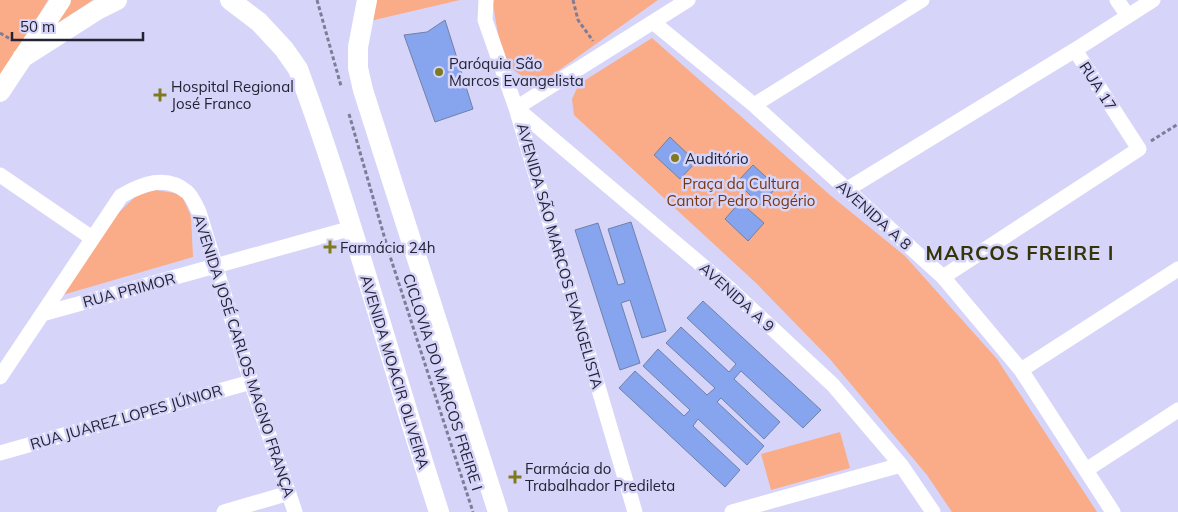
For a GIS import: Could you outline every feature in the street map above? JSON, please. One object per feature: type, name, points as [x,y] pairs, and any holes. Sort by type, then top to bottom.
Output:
[{"type":"main road","points":[[0,92],[61,0]]},
{"type":"main road","points":[[22,58],[97,10],[117,0]]},
{"type":"main road","name":"AVENIDA MOACIR OLIVEIRA","points":[[230,0],[259,22],[284,49],[298,69],[352,228],[409,420],[439,512]]},
{"type":"main road","points":[[367,0],[358,47],[358,68],[498,512]]},
{"type":"street","name":"AVENIDA SÃO MARCOS EVANGELISTA","points":[[486,0],[486,20],[516,108],[635,512]]},
{"type":"street","points":[[516,108],[688,0]]},
{"type":"street","points":[[754,105],[922,0]]},
{"type":"street","points":[[1117,0],[1128,16]]},
{"type":"street","points":[[1075,50],[1153,0]]},
{"type":"street","name":"AVENIDA A 8","points":[[654,23],[754,105],[942,277],[1020,370],[1112,512]]},
{"type":"street","name":"RUA 17","points":[[846,190],[1075,50],[1139,149]]},
{"type":"street","name":"AVENIDA A 9","points":[[516,108],[730,289],[833,386],[901,465],[933,512]]},
{"type":"street","points":[[942,277],[1139,149]]},
{"type":"street","points":[[0,175],[92,238]]},
{"type":"street","name":"AVENIDA JOSÉ CARLOS MAGNO FRANÇA","points":[[0,378],[121,196],[138,186],[158,181],[172,183],[188,193],[199,212],[251,382],[295,512]]},
{"type":"street","name":"RUA PRIMOR","points":[[42,314],[352,228]]},
{"type":"street","points":[[1020,370],[1178,269]]},
{"type":"street","name":"RUA JUAREZ LOPES JÚNIOR","points":[[0,453],[251,382]]},
{"type":"street","points":[[1086,470],[1178,410]]},
{"type":"street","points":[[732,512],[901,465]]},
{"type":"street","points":[[224,512],[289,493]]},
{"type":"path","points":[[317,0],[344,94]]},
{"type":"path","points":[[573,0],[578,20],[603,54]]},
{"type":"path","name":"CICLOVIA DO MARCOS FREIRE I","points":[[349,112],[389,253],[473,512]]},
{"type":"path","points":[[1139,149],[1178,124]]},
{"type":"green space","points":[[0,0],[48,0],[0,78]]},
{"type":"green space","points":[[70,0],[93,0],[53,26]]},
{"type":"green space","points":[[375,0],[460,0],[370,21]]},
{"type":"green space","points":[[494,0],[658,0],[548,78],[532,79],[520,75],[505,57],[498,31],[493,4]]},
{"type":"green space","name":"Praça da Cultura Cantor Pedro Rogério","points":[[652,38],[830,195],[905,256],[997,359],[1097,512],[952,512],[927,475],[829,358],[756,283],[574,115],[572,99],[579,84]]},
{"type":"green space","points":[[155,190],[181,194],[191,216],[193,257],[59,296],[115,216],[136,196]]},
{"type":"green space","points":[[840,432],[850,468],[771,490],[761,454]]},
{"type":"building","name":"Paróquia São Marcos Evangelista","points":[[445,20],[473,109],[435,122],[404,35],[427,32]]},
{"type":"building","name":"Auditório","points":[[670,137],[696,162],[680,179],[654,155]]},
{"type":"building","points":[[753,165],[777,187],[760,205],[737,182]]},
{"type":"building","points":[[740,202],[764,223],[748,241],[725,219]]},
{"type":"building","points":[[631,222],[666,331],[642,338],[630,300],[621,303],[640,363],[620,370],[575,230],[598,223],[618,285],[625,283],[608,229]]},
{"type":"building","points":[[703,301],[821,410],[803,428],[741,371],[734,379],[780,422],[764,439],[721,398],[717,402],[764,446],[747,465],[698,419],[693,426],[740,470],[725,487],[619,388],[635,371],[684,416],[690,410],[643,366],[658,349],[707,395],[715,388],[666,343],[681,327],[729,372],[736,364],[687,318]]},
{"type":"place","name":"Paróquia São Marcos Evangelista","points":[[439,72]]},
{"type":"place","name":"Hospital Regional José Franco","points":[[160,95]]},
{"type":"place","name":"Auditório","points":[[675,158]]},
{"type":"place","name":"Farmácia 24h","points":[[330,247]]},
{"type":"place","name":"Farmácia do Trabalhador Predileta","points":[[515,477]]},
{"type":"district","name":"MARCOS FREIRE I","points":[[1020,252]]}]
